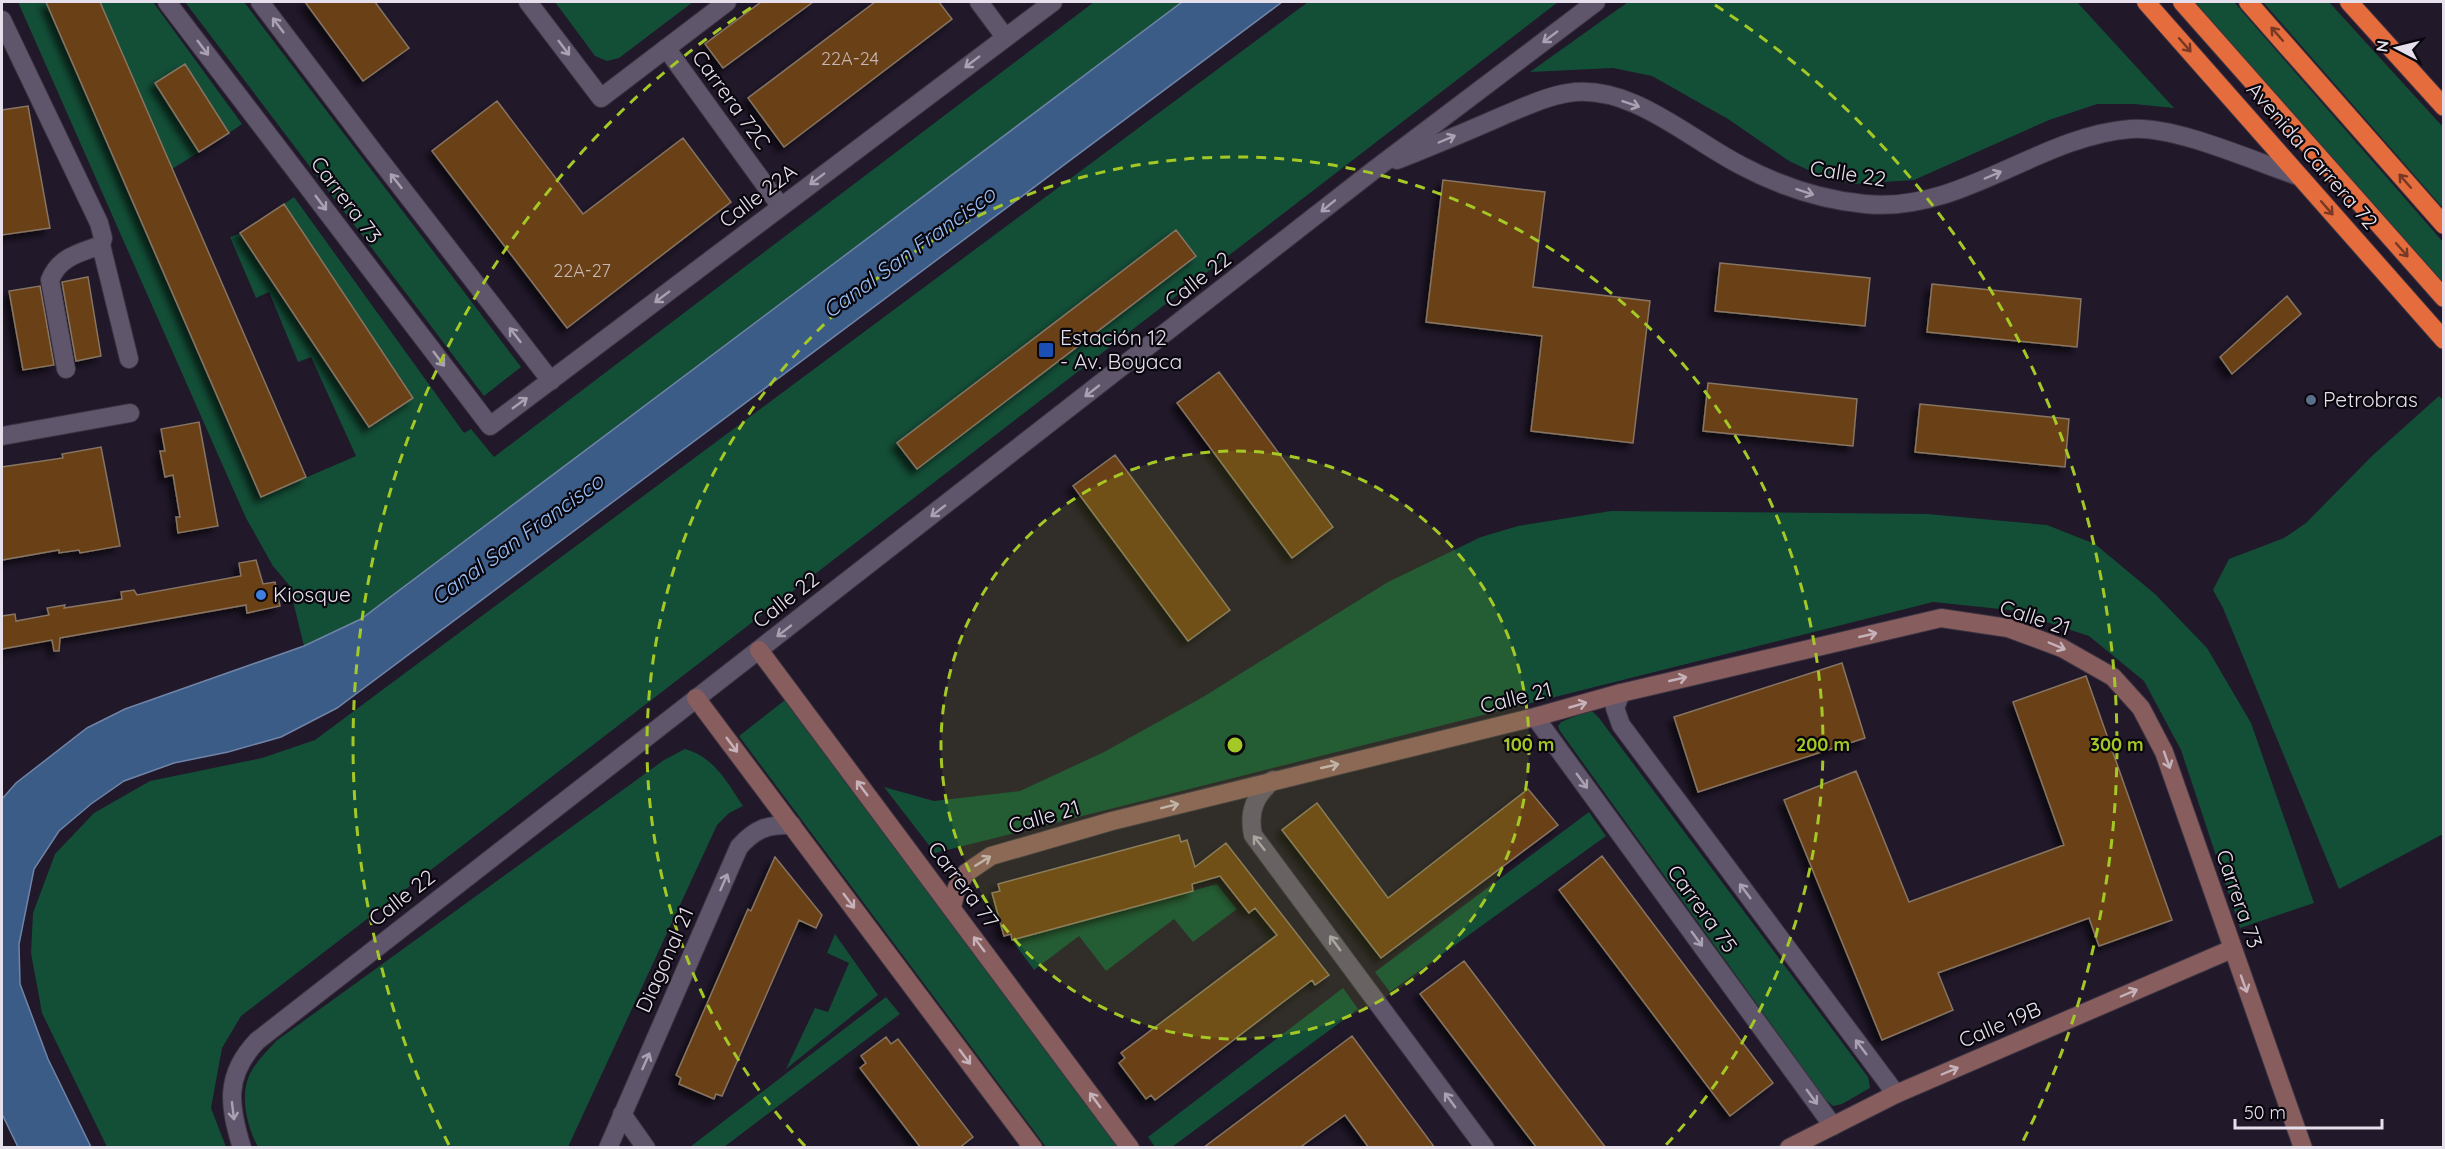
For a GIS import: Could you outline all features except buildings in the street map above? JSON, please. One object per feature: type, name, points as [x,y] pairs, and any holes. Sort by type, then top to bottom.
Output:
[{"type":"highway","name":"Avenida Carrera 72","points":[[2146,2],[2444,340]]},
{"type":"highway","name":"Avenida Carrera 72","points":[[2182,2],[2444,298]]},
{"type":"highway","points":[[2248,2],[2444,225]]},
{"type":"highway","points":[[2349,2],[2444,107]]},
{"type":"street","name":"Carrera 73","points":[[167,2],[490,426]]},
{"type":"street","points":[[260,2],[551,381]]},
{"type":"street","name":"Carrera 72C","points":[[528,2],[601,98],[727,2]]},
{"type":"street","points":[[979,2],[1005,37]]},
{"type":"street","name":"Calle 22A","points":[[490,426],[1053,2]]},
{"type":"street","name":"Calle 22","points":[[242,1148],[231,1112],[236,1074],[245,1053],[257,1041],[1374,170],[1596,2]]},
{"type":"street","points":[[2,20],[99,223],[103,238],[101,245],[129,359]]},
{"type":"street","name":"Carrera 72C","points":[[666,48],[781,207]]},
{"type":"street","name":"Calle 22","points":[[1374,170],[1542,100],[1569,93],[1599,93],[1643,108],[1687,131],[1741,166],[1807,194],[1866,204],[1906,204],[1940,197],[2063,145],[2099,133],[2134,129],[2168,132],[2298,176]]},
{"type":"street","points":[[66,369],[50,280],[55,268],[63,259],[101,245]]},
{"type":"street","points":[[2,436],[130,413]]},
{"type":"street","name":"Calle 21","points":[[952,907],[957,887],[966,873],[991,856],[1273,780],[1535,717],[1621,693],[1941,618],[2008,628],[2062,648],[2113,677]]},
{"type":"street","name":"Carrera 77","points":[[759,650],[1130,1148]]},
{"type":"street","name":"Carrera 73","points":[[2113,677],[2141,708],[2164,752],[2303,1148]]},
{"type":"street","points":[[1621,693],[1615,708],[1621,725],[1896,1094]]},
{"type":"street","points":[[696,698],[1032,1148]]},
{"type":"street","name":"Carrera 75","points":[[1535,717],[1833,1126]]},
{"type":"street","points":[[1273,780],[1260,792],[1252,807],[1250,820],[1253,835],[1296,889],[1485,1148]]},
{"type":"street","name":"Diagonal 21","points":[[608,1148],[739,847],[752,833],[763,827],[792,825]]},
{"type":"street","name":"Calle 19B","points":[[1789,1148],[1896,1094],[2232,949]]},
{"type":"street","points":[[622,1114],[646,1148]]},
{"type":"green space","points":[[18,2],[46,2],[261,497],[356,456],[311,357],[298,362],[269,292],[256,298],[230,237],[241,233],[369,427],[412,397],[284,204],[294,197],[464,433],[471,429],[494,457],[1094,2],[1182,2],[361,619],[304,646],[289,585],[273,566],[246,518]]},
{"type":"green space","points":[[100,2],[153,2],[242,124],[229,133],[156,83],[199,152],[172,169]]},
{"type":"green space","points":[[185,2],[244,2],[521,367],[484,396]]},
{"type":"green space","points":[[555,2],[693,2],[619,58],[607,61],[595,56]]},
{"type":"green space","points":[[1308,2],[1558,2],[241,1016],[222,1048],[211,1108],[226,1147],[107,1147],[42,1013],[31,953],[33,913],[55,854],[94,813],[150,781],[262,758],[315,740]]},
{"type":"green space","points":[[1628,2],[2077,2],[2174,108],[2134,104],[2097,104],[2049,120],[1914,180],[1853,184],[1821,176],[1789,161],[1728,119],[1652,76],[1613,68],[1530,72]]},
{"type":"green space","points":[[2195,2],[2234,2],[2443,242],[2443,288],[2343,178]]},
{"type":"green space","points":[[2263,2],[2329,2],[2443,127],[2443,208]]},
{"type":"green space","points":[[2439,396],[2444,401],[2443,834],[2339,889],[2223,608],[2213,590],[2229,559],[2284,538],[2306,523],[2372,456]]},
{"type":"green space","points":[[1611,511],[1927,514],[2047,525],[2095,544],[2155,594],[2207,648],[2251,723],[2314,903],[2240,928],[2181,750],[2144,681],[2089,636],[2010,610],[1933,602],[935,853],[884,787],[934,801],[1020,791],[1104,752],[1203,697],[1388,582],[1481,537],[1518,526]]},
{"type":"green space","points":[[785,700],[1118,1147],[1046,1147],[739,736]]},
{"type":"green space","points":[[1585,712],[1593,712],[1599,718],[1868,1077],[1870,1088],[1842,1104],[1833,1106],[1826,1100],[1560,731],[1558,726],[1561,722]]},
{"type":"green space","points":[[685,749],[712,764],[743,806],[729,813],[717,825],[568,1147],[258,1147],[250,1129],[245,1089],[252,1070],[276,1041],[664,760]]},
{"type":"green space","points":[[1589,812],[1606,836],[1390,992],[1375,972]]},
{"type":"green space","points":[[1217,884],[1237,909],[1193,942],[1174,919],[1106,971],[1079,936],[1034,970],[1012,940]]},
{"type":"green space","points":[[835,934],[878,995],[786,1069],[815,1008],[828,1012],[849,963],[827,953]]},
{"type":"green space","points":[[1343,988],[1358,1009],[1172,1147],[1155,1147],[1148,1137]]},
{"type":"green space","points":[[886,997],[900,1014],[724,1147],[690,1147]]},
{"type":"water","name":"Canal San Francisco","points":[[1182,2],[1282,2],[337,708],[281,737],[228,752],[174,763],[124,781],[91,804],[59,831],[34,869],[19,944],[20,984],[48,1059],[91,1147],[18,1147],[2,1114],[2,799],[16,783],[87,728],[125,709],[304,646],[361,619]]},
{"type":"place","name":"Estación 12 - Av. Boyaca","points":[[1046,350]]},
{"type":"place","name":"Petrobras","points":[[2311,400]]},
{"type":"place","name":"Kiosque","points":[[261,595]]}]
